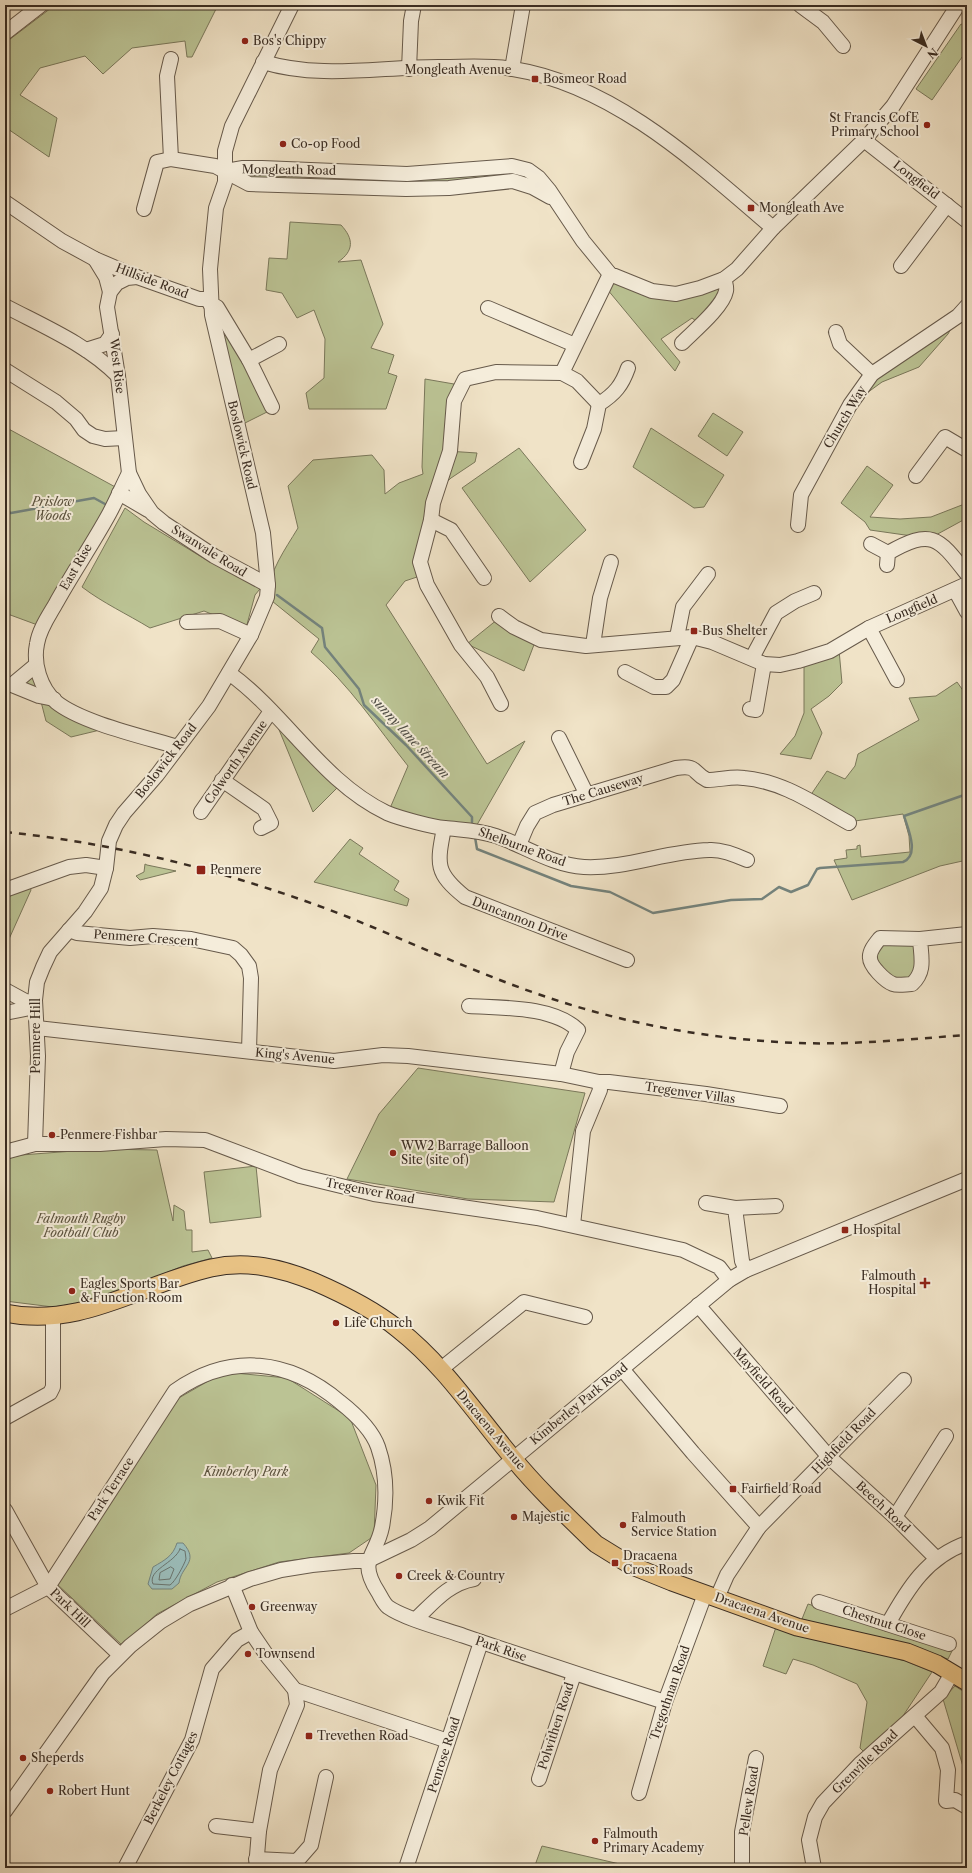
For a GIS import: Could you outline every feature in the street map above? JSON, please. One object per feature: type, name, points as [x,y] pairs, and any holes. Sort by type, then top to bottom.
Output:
[{"type":"main road","name":"Dracaena Avenue","points":[[5,1313],[53,1316],[95,1308],[195,1272],[223,1265],[262,1266],[280,1269],[303,1277],[360,1303],[399,1329],[441,1369],[513,1458],[596,1544],[630,1565],[797,1627],[907,1652],[934,1663],[967,1682]]},
{"type":"street","points":[[5,33],[41,5]]},
{"type":"street","name":"Boslowick Road","points":[[107,854],[113,832],[124,813],[157,775],[209,706],[251,635],[267,597],[268,585],[263,533],[210,301],[210,269],[216,208],[225,182],[225,151],[232,126],[262,62],[292,5]]},
{"type":"street","points":[[409,69],[411,21],[414,5]]},
{"type":"street","points":[[512,69],[523,5]]},
{"type":"street","points":[[800,5],[823,22],[843,46]]},
{"type":"street","points":[[562,373],[610,274],[652,291],[676,294],[700,288],[724,278],[737,269],[773,228],[864,140],[893,106],[958,5]]},
{"type":"street","points":[[962,5],[967,8]]},
{"type":"street","points":[[171,59],[167,76],[171,159]]},
{"type":"street","name":"Mongleath Avenue","points":[[262,62],[286,69],[347,72],[441,67],[512,69],[552,79],[584,91],[645,124],[697,163],[773,228]]},
{"type":"street","name":"Longfield","points":[[864,140],[967,221]]},
{"type":"street","points":[[144,209],[157,162],[171,159],[215,166],[226,171]]},
{"type":"street","name":"Mongleath Road","points":[[226,171],[243,168],[262,168],[407,174],[512,166],[528,170],[539,178],[549,190],[555,201],[610,274]]},
{"type":"street","name":"Hillside Road","points":[[5,202],[62,241],[95,259],[137,277],[199,299],[210,301]]},
{"type":"street","points":[[901,266],[947,205]]},
{"type":"street","name":"Hillside Road","points":[[95,259],[106,277],[110,292]]},
{"type":"street","points":[[110,292],[117,283],[127,278],[137,277]]},
{"type":"street","points":[[682,343],[713,311],[724,296],[726,290],[724,278]]},
{"type":"street","name":"West Rise","points":[[110,292],[108,307],[118,376],[129,473]]},
{"type":"street","points":[[210,301],[217,307],[249,360],[272,407]]},
{"type":"street","points":[[5,306],[86,350],[118,376]]},
{"type":"street","name":"Church Way","points":[[798,525],[801,495],[850,405],[872,374],[958,316],[967,306]]},
{"type":"street","points":[[488,308],[575,345]]},
{"type":"street","points":[[836,332],[840,344],[872,374]]},
{"type":"street","points":[[86,350],[105,344],[112,334]]},
{"type":"street","points":[[249,360],[279,344]]},
{"type":"street","points":[[581,462],[594,429],[599,404],[610,397],[621,386],[628,368]]},
{"type":"street","points":[[5,370],[56,402],[76,419],[84,430],[93,436],[105,439],[124,438]]},
{"type":"street","points":[[501,704],[488,677],[461,645],[427,585],[420,562],[431,520],[433,503],[450,451],[454,401],[465,379],[496,372],[562,373],[577,382],[599,404]]},
{"type":"street","points":[[916,476],[945,437],[967,450]]},
{"type":"street","name":"Swanvale Road","points":[[129,473],[139,494],[152,513]]},
{"type":"street","name":"East Rise","points":[[54,700],[44,685],[36,664],[37,642],[43,627],[67,583],[109,514],[129,473]]},
{"type":"street","name":"Swanvale Road","points":[[119,494],[152,513],[214,556],[268,585]]},
{"type":"street","points":[[431,520],[451,530],[484,578]]},
{"type":"street","points":[[871,544],[888,559],[908,541],[927,538],[945,546],[967,574]]},
{"type":"street","points":[[593,645],[600,598],[611,562]]},
{"type":"street","points":[[677,637],[683,607],[708,574]]},
{"type":"street","name":"Longfield","points":[[499,616],[514,627],[541,640],[593,645],[677,637],[692,637],[712,642],[758,661],[780,665],[798,662],[824,653],[869,628],[961,587],[967,612]]},
{"type":"street","points":[[750,709],[756,710],[758,661],[776,613],[795,601],[814,593]]},
{"type":"street","points":[[187,622],[220,621],[251,635]]},
{"type":"street","points":[[869,628],[897,680]]},
{"type":"street","points":[[625,672],[654,687],[666,687],[673,680],[692,637]]},
{"type":"street","name":"East Rise","points":[[36,664],[12,685],[54,700],[73,712],[107,726],[178,747]]},
{"type":"street","name":"Shelburne Road","points":[[229,673],[239,680],[271,711],[325,767],[361,798],[388,813],[444,828],[474,830],[496,836],[555,861],[582,867],[616,867],[674,854],[710,849],[738,856],[747,860]]},
{"type":"street","name":"Colworth Avenue","points":[[201,812],[271,711]]},
{"type":"street","points":[[559,738],[587,795]]},
{"type":"street","name":"The Causeway","points":[[518,846],[535,813],[553,805],[676,768],[689,766],[696,769],[703,778],[713,780],[743,777],[766,782],[796,793],[849,823]]},
{"type":"street","points":[[222,780],[264,809],[271,824],[262,828]]},
{"type":"street","name":"Duncannon Drive","points":[[444,828],[438,858],[440,870],[452,887],[465,897],[627,960]]},
{"type":"street","name":"Penmere Hill","points":[[35,1144],[37,1028],[35,1003],[37,982],[50,952],[98,894],[104,882],[107,854]]},
{"type":"street","points":[[5,890],[69,867],[86,865],[106,868]]},
{"type":"street","name":"Penmere Crescent","points":[[69,930],[77,933],[130,938],[153,936],[191,939],[233,948],[242,955],[249,966],[251,978],[249,1051]]},
{"type":"street","points":[[920,939],[967,934]]},
{"type":"street","points":[[5,990],[27,1002],[35,1003]]},
{"type":"street","points":[[5,1013],[35,1003]]},
{"type":"street","points":[[470,1006],[531,1010],[569,1022],[578,1030],[567,1052],[561,1074]]},
{"type":"street","name":"King's Avenue","points":[[37,1028],[334,1061],[383,1055],[408,1056],[561,1074],[599,1082]]},
{"type":"street","points":[[573,1225],[583,1131],[600,1090],[599,1082]]},
{"type":"street","name":"Tregenver Villas","points":[[599,1082],[706,1094],[780,1106]]},
{"type":"street","name":"Tregenver Road","points":[[5,1152],[35,1144],[100,1144],[166,1139],[205,1140],[300,1176],[374,1194],[537,1218],[683,1250],[719,1267],[729,1280]]},
{"type":"street","name":"Kimberley Park Road","points":[[9,1806],[103,1673],[120,1655],[160,1622],[190,1604],[232,1585],[280,1570],[354,1561],[368,1561],[411,1540],[430,1528],[729,1280],[746,1270],[967,1179]]},
{"type":"street","points":[[706,1203],[735,1208],[776,1206]]},
{"type":"street","points":[[735,1208],[742,1262],[746,1270]]},
{"type":"street","points":[[441,1369],[524,1302],[585,1317]]},
{"type":"street","name":"Mayfield Road","points":[[698,1305],[829,1457]]},
{"type":"street","points":[[5,1418],[50,1393],[53,1387],[53,1316]]},
{"type":"street","name":"Park Terrace","points":[[48,1587],[175,1391],[193,1380],[220,1370],[242,1367],[273,1367],[308,1378],[324,1388],[357,1415],[378,1446],[386,1481],[382,1528],[368,1561]]},
{"type":"street","points":[[622,1369],[693,1453],[759,1527]]},
{"type":"street","name":"Highfield Road","points":[[711,1596],[759,1527],[904,1380]]},
{"type":"street","points":[[895,1517],[946,1436]]},
{"type":"street","name":"Beech Road","points":[[829,1457],[895,1517],[936,1558]]},
{"type":"street","name":"Park Hill","points":[[5,1510],[48,1587],[120,1655]]},
{"type":"street","points":[[888,1624],[908,1588],[936,1558],[967,1543]]},
{"type":"street","name":"Park Rise","points":[[368,1561],[371,1581],[387,1606],[416,1619],[574,1674],[665,1702]]},
{"type":"street","points":[[416,1619],[451,1587],[465,1580],[474,1579]]},
{"type":"street","points":[[232,1585],[252,1632],[268,1657],[295,1690],[297,1705],[270,1770],[259,1831],[256,1864],[297,1861],[311,1845],[326,1777]]},
{"type":"street","points":[[5,1609],[48,1587]]},
{"type":"street","name":"Tregothnan Road","points":[[639,1793],[665,1702],[711,1596]]},
{"type":"street","name":"Chestnut Close","points":[[819,1602],[949,1644]]},
{"type":"street","name":"Berkeley Cottages","points":[[125,1868],[192,1740],[212,1669],[237,1640],[252,1632]]},
{"type":"street","name":"Penrose Road","points":[[406,1868],[482,1642]]},
{"type":"street","name":"Grenville Road","points":[[814,1868],[809,1840],[815,1817],[823,1803],[860,1764],[941,1692],[952,1673]]},
{"type":"street","name":"Polwithen Road","points":[[539,1779],[574,1674]]},
{"type":"street","points":[[295,1690],[448,1741]]},
{"type":"street","points":[[915,1716],[942,1748],[948,1770],[946,1801],[954,1800],[967,1808]]},
{"type":"street","name":"Pellew Road","points":[[742,1868],[742,1832],[756,1758]]},
{"type":"street","points":[[216,1826],[259,1831]]},
{"type":"green space","points":[[55,5],[218,5],[192,57],[187,57],[185,41],[132,48],[103,74],[85,56],[40,68],[20,95],[57,118],[49,157],[5,127],[5,43]]},
{"type":"green space","points":[[961,24],[967,26],[967,50],[932,100],[916,89]]},
{"type":"green space","points":[[512,170],[526,173],[543,188],[249,181],[245,171]]},
{"type":"green space","points":[[290,222],[341,225],[348,235],[350,245],[347,254],[338,262],[361,260],[383,324],[371,348],[394,355],[388,373],[397,376],[386,409],[309,409],[306,393],[324,378],[325,339],[314,310],[297,318],[282,293],[266,290],[269,258],[287,259]]},
{"type":"green space","points":[[612,279],[658,297],[720,284],[722,293],[696,321],[692,318],[661,339],[680,362],[675,371],[607,289]]},
{"type":"green space","points":[[214,310],[269,411],[241,425]]},
{"type":"green space","points":[[953,325],[948,334],[919,367],[882,382],[860,398],[877,373]]},
{"type":"green space","points":[[425,379],[454,384],[447,451],[477,453],[475,462],[451,478],[430,497],[415,565],[417,577],[405,581],[386,605],[487,764],[525,741],[474,830],[388,813],[408,766],[350,692],[325,664],[311,652],[319,639],[267,597],[274,569],[298,528],[288,486],[313,460],[372,455],[384,470],[385,494],[399,483],[423,474]]},
{"type":"green space","points":[[713,413],[743,432],[727,456],[698,436]]},
{"type":"green space","name":"Prislow Woods","points":[[5,427],[119,489],[43,627],[5,613]]},
{"type":"green space","points":[[651,428],[724,475],[704,507],[694,508],[633,467]]},
{"type":"green space","points":[[519,448],[586,530],[530,582],[462,488]]},
{"type":"green space","points":[[867,466],[893,485],[870,517],[900,519],[931,517],[967,503],[967,518],[934,536],[912,536],[870,530],[865,522],[841,503]]},
{"type":"green space","points":[[125,508],[144,522],[205,559],[264,584],[255,595],[246,628],[204,611],[150,628],[82,587]]},
{"type":"green space","points":[[498,619],[535,642],[524,671],[467,644]]},
{"type":"green space","points":[[839,650],[842,683],[829,696],[811,709],[822,733],[811,759],[780,754],[795,736],[804,713],[804,663]]},
{"type":"green space","points":[[34,669],[44,695],[100,730],[71,737],[46,721],[39,694],[16,684]]},
{"type":"green space","points":[[957,682],[967,696],[967,860],[940,866],[852,900],[834,860],[847,858],[846,850],[857,849],[857,846],[860,845],[861,857],[910,852],[909,836],[903,814],[855,821],[808,799],[827,771],[845,779],[855,766],[858,754],[919,720],[909,698],[936,696]]},
{"type":"green space","points":[[275,720],[340,785],[313,812]]},
{"type":"green space","points":[[350,839],[363,848],[359,854],[399,881],[394,890],[409,899],[407,906],[314,882]]},
{"type":"green space","points":[[145,864],[176,871],[140,880],[136,876],[144,872]]},
{"type":"green space","points":[[29,884],[31,890],[5,948],[5,932],[10,919],[5,912],[5,895]]},
{"type":"green space","points":[[881,941],[915,943],[918,970],[910,981],[895,981],[873,956]]},
{"type":"green space","points":[[418,1068],[585,1093],[554,1202],[468,1199],[347,1179],[379,1114]]},
{"type":"green space","name":"Falmouth Rugby Football Club","points":[[100,1149],[157,1150],[173,1221],[174,1205],[184,1211],[186,1230],[192,1230],[192,1252],[208,1250],[212,1258],[183,1266],[95,1301],[53,1307],[5,1301],[5,1159],[21,1155]]},
{"type":"green space","points":[[256,1166],[261,1217],[210,1223],[204,1172]]},
{"type":"green space","name":"Kimberley Park","points":[[224,1372],[287,1378],[350,1418],[376,1485],[374,1536],[349,1553],[279,1562],[217,1582],[157,1614],[122,1645],[57,1584],[177,1399]]},
{"type":"green space","points":[[808,1604],[953,1649],[948,1659],[802,1619]]},
{"type":"green space","points":[[777,1624],[905,1661],[932,1672],[895,1728],[865,1753],[860,1748],[867,1702],[857,1684],[813,1665],[793,1659],[786,1674],[763,1666]]},
{"type":"green space","points":[[955,1686],[967,1694],[967,1780],[943,1699]]},
{"type":"green space","points":[[542,1846],[637,1868],[534,1868]]},
{"type":"water","points":[[177,1543],[183,1543],[188,1549],[190,1555],[190,1560],[180,1577],[179,1583],[172,1589],[152,1589],[148,1584],[153,1567],[165,1560],[171,1554]]},
{"type":"waterway","points":[[5,511],[11,513],[94,498],[105,504]]},
{"type":"waterway","name":"sunny lane stream","points":[[277,595],[322,628],[325,647],[359,689],[364,705],[406,745],[472,817],[472,822]]},
{"type":"waterway","name":"sunny lane stream","points":[[475,837],[477,849],[571,886],[610,892],[653,913],[731,900],[762,899],[779,887],[791,892],[808,885],[817,869],[820,868],[903,862],[908,859],[912,848],[910,834],[904,816],[967,794]]},
{"type":"railway","points":[[5,832],[92,844],[222,874],[306,901],[495,978],[555,1000],[611,1016],[664,1028],[717,1036],[797,1043],[904,1040],[967,1035]]},
{"type":"place","name":"Bos's Chippy","points":[[245,41]]},
{"type":"place","name":"Bosmeor Road","points":[[535,79]]},
{"type":"place","name":"St Francis CofE Primary School","points":[[927,125]]},
{"type":"place","name":"Co-op Food","points":[[283,144]]},
{"type":"place","name":"Mongleath Ave","points":[[751,208]]},
{"type":"place","name":"Bus Shelter","points":[[694,631]]},
{"type":"place","name":"Penmere","points":[[201,870]]},
{"type":"place","name":"Penmere Fishbar","points":[[52,1135]]},
{"type":"place","name":"WW2 Barrage Balloon Site (site of)","points":[[393,1153]]},
{"type":"place","name":"Hospital","points":[[845,1230]]},
{"type":"place","name":"Falmouth Hospital","points":[[925,1283]]},
{"type":"place","name":"Eagles Sports Bar & Function Room","points":[[72,1291]]},
{"type":"place","name":"Life Church","points":[[336,1323]]},
{"type":"place","name":"Fairfield Road","points":[[733,1489]]},
{"type":"place","name":"Kwik Fit","points":[[429,1501]]},
{"type":"place","name":"Majestic","points":[[514,1517]]},
{"type":"place","name":"Falmouth Service Station","points":[[623,1525]]},
{"type":"place","name":"Dracaena Cross Roads","points":[[615,1563]]},
{"type":"place","name":"Creek & Country","points":[[399,1576]]},
{"type":"place","name":"Greenway","points":[[252,1607]]},
{"type":"place","name":"Townsend","points":[[248,1654]]},
{"type":"place","name":"Trevethen Road","points":[[309,1736]]},
{"type":"place","name":"Sheperds","points":[[23,1758]]},
{"type":"place","name":"Robert Hunt","points":[[50,1791]]},
{"type":"place","name":"Falmouth Primary Academy","points":[[595,1841]]}]
